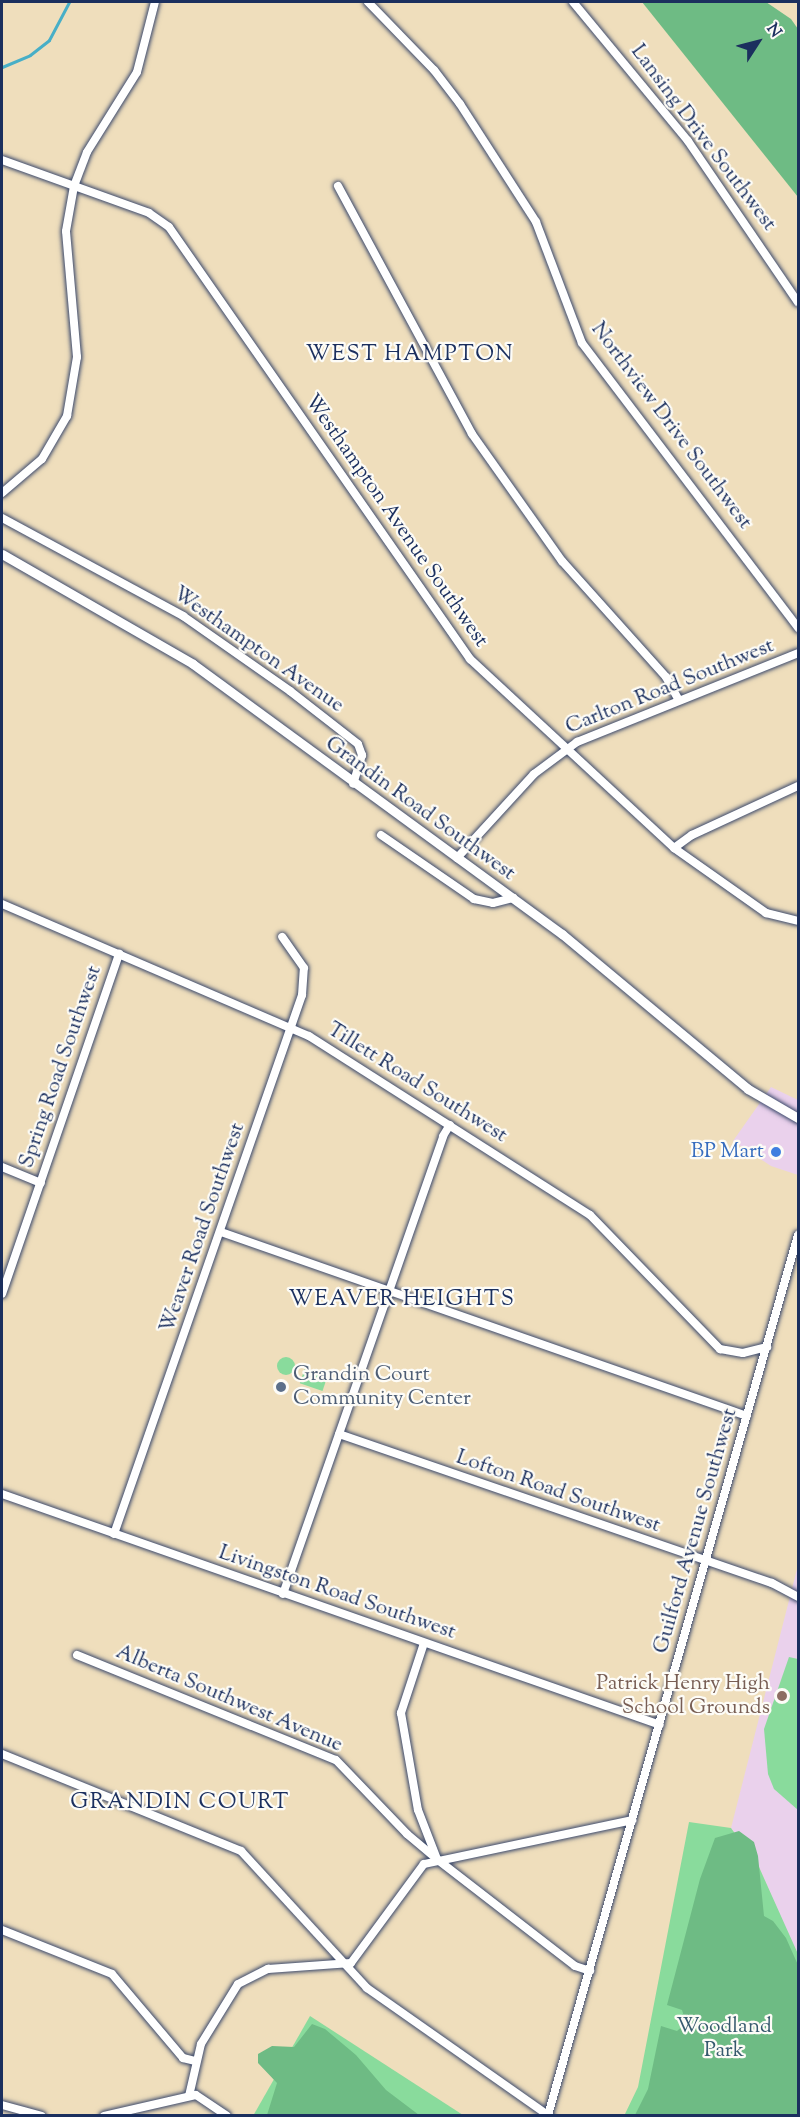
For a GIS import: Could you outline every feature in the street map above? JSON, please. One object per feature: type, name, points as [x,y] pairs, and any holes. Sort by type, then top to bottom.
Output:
[{"type":"street","points":[[2,494],[29,473],[46,454],[62,429],[72,399],[77,357],[66,231],[74,186],[87,152],[137,72],[155,2]]},
{"type":"street","name":"Northview Drive Southwest","points":[[368,2],[434,70],[460,104],[536,222],[582,343],[798,628]]},
{"type":"street","name":"Lansing Drive Southwest","points":[[573,2],[688,141],[798,302]]},
{"type":"street","name":"Westhampton Avenue Southwest","points":[[2,160],[149,213],[169,227],[456,643],[566,749],[674,848],[742,897],[775,917],[798,921]]},
{"type":"street","points":[[338,186],[472,434],[562,561],[666,676],[679,700]]},
{"type":"street","name":"Westhampton Avenue","points":[[2,518],[183,616],[281,684],[358,744],[362,754],[354,784]]},
{"type":"street","name":"Grandin Road Southwest","points":[[2,554],[193,664],[585,952],[748,1089],[798,1118]]},
{"type":"street","name":"Carlton Road Southwest","points":[[457,858],[534,774],[566,749],[599,731],[798,652]]},
{"type":"street","points":[[674,848],[692,835],[798,786]]},
{"type":"street","points":[[381,835],[474,899],[494,903],[513,898]]},
{"type":"street","name":"Tillett Road Southwest","points":[[2,904],[293,1027],[590,1215],[720,1349],[743,1353],[766,1347]]},
{"type":"street","name":"Weaver Road Southwest","points":[[114,1534],[293,1027],[305,977],[303,965],[282,937]]},
{"type":"street","name":"Spring Road Southwest","points":[[2,1294],[119,954]]},
{"type":"street","points":[[284,1593],[389,1291],[450,1125]]},
{"type":"street","points":[[2,1167],[41,1183]]},
{"type":"street","points":[[220,1232],[747,1416]]},
{"type":"street","name":"Guilford Avenue Southwest","points":[[549,2115],[798,1235]]},
{"type":"street","name":"Lofton Road Southwest","points":[[339,1434],[705,1563],[772,1583],[798,1597]]},
{"type":"street","name":"Livingston Road Southwest","points":[[2,1494],[660,1725]]},
{"type":"street","points":[[424,1643],[401,1713],[418,1810],[438,1860]]},
{"type":"street","name":"Alberta Southwest Avenue","points":[[77,1655],[336,1760],[438,1860],[575,1966],[590,1971]]},
{"type":"street","points":[[2,1754],[241,1851],[328,1943],[343,1965],[379,1997],[549,2115]]},
{"type":"street","points":[[189,2096],[195,2061],[214,2018],[230,1993],[247,1976],[275,1968],[343,1965],[357,1958],[420,1867],[438,1860],[632,1820]]},
{"type":"street","points":[[2,1930],[112,1974],[183,2058],[195,2061]]},
{"type":"street","points":[[104,2115],[189,2096],[202,2096],[227,2115]]},
{"type":"street","points":[[2,2105],[42,2115]]},
{"type":"shaded area","points":[[771,1087],[798,1100],[798,1175],[771,1166],[733,1141]]},
{"type":"shaded area","name":"Patrick Henry High School Grounds","points":[[798,1565],[798,1957],[759,1867],[731,1828]]},
{"type":"green space","points":[[642,2],[766,2],[791,19],[798,29],[798,197]]},
{"type":"green space","points":[[286,1357],[292,1360],[295,1366],[292,1372],[286,1375],[280,1372],[277,1366],[280,1360]]},
{"type":"green space","points":[[305,1368],[328,1376],[322,1391],[300,1383]]},
{"type":"green space","points":[[789,1657],[798,1659],[798,1810],[774,1789],[768,1774],[764,1729]]},
{"type":"green space","name":"Woodland Park","points":[[689,1822],[731,1828],[759,1867],[798,1954],[798,2115],[624,2116],[638,2087]]},
{"type":"green space","name":"Woodland Park","points":[[739,1831],[754,1842],[758,1856],[764,1916],[773,1921],[786,1938],[798,1965],[798,2115],[635,2115],[648,2089],[661,2026],[677,2031],[686,2023],[682,2010],[667,2005],[700,1879],[715,1838]]},
{"type":"green space","points":[[310,2016],[463,2115],[253,2116]]},
{"type":"green space","points":[[312,2024],[325,2029],[356,2055],[386,2090],[419,2115],[267,2115],[277,2083],[258,2063],[258,2054],[272,2046],[294,2047]]},
{"type":"waterway","points":[[2,67],[30,55],[49,40],[69,2]]},
{"type":"place","name":"BP Mart","points":[[776,1152]]},
{"type":"place","name":"Grandin Court Community Center","points":[[281,1387]]},
{"type":"place","name":"Patrick Henry High School Grounds","points":[[782,1696]]},
{"type":"district","name":"WEST HAMPTON","points":[[410,356]]},
{"type":"district","name":"WEAVER HEIGHTS","points":[[402,1301]]},
{"type":"district","name":"GRANDIN COURT","points":[[180,1804]]}]
